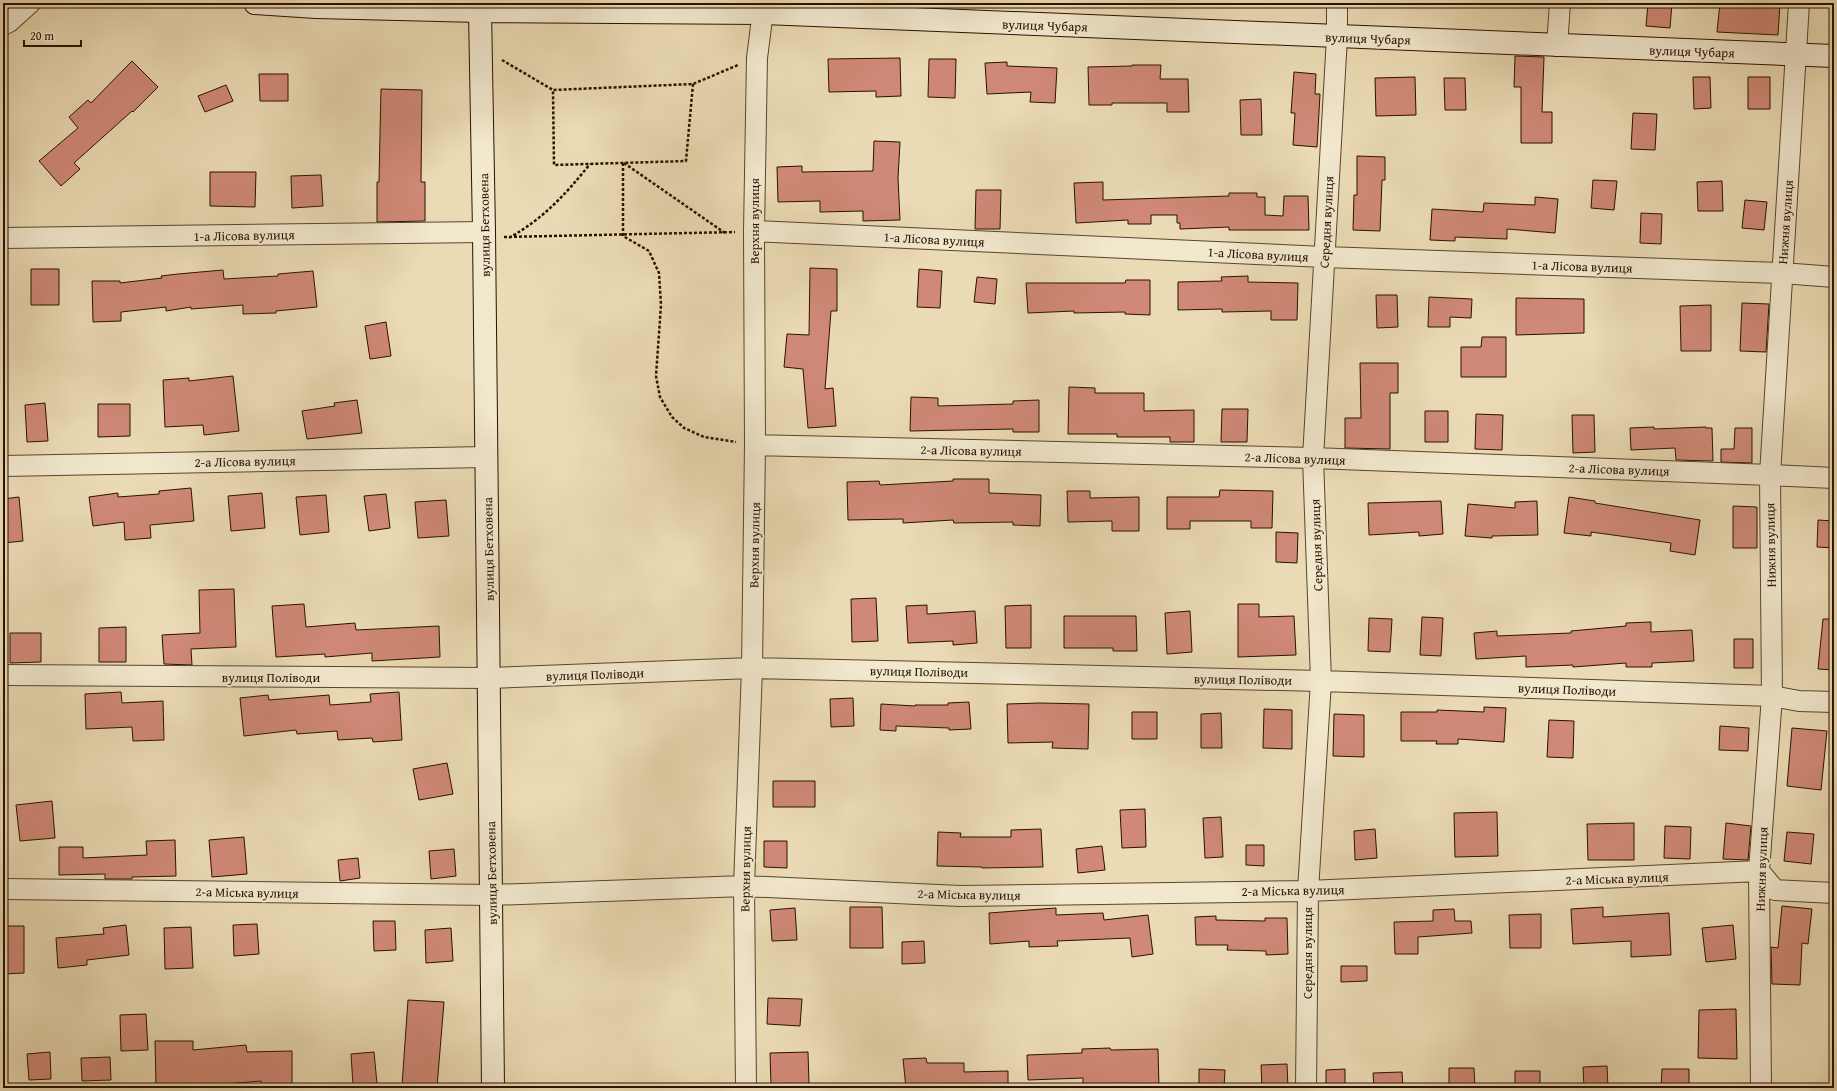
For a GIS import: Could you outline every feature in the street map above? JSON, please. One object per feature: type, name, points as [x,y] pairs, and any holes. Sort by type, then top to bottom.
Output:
[{"type":"street","points":[[3,25],[9,22],[30,3]]},
{"type":"street","name":"вулиця Чубаря","points":[[255,3],[316,7],[480,11],[764,8],[1337,37],[1834,56]]},
{"type":"street","name":"Середня вулиця","points":[[1306,1088],[1308,891],[1321,681],[1313,458],[1337,37],[1337,3]]},
{"type":"street","points":[[1557,46],[1560,3]]},
{"type":"street","name":"Нижня вулиця","points":[[1761,1088],[1759,872],[1772,696],[1770,474],[1799,3]]},
{"type":"street","name":"Верхня вулиця","points":[[746,1088],[744,886],[752,668],[755,444],[754,231],[757,58],[764,8]]},
{"type":"street","name":"вулиця Бетховена","points":[[480,11],[482,48],[492,1088]]},
{"type":"street","name":"1-а Лісова вулиця","points":[[754,231],[1324,257],[1782,273],[1834,277]]},
{"type":"street","name":"1-а Лісова вулиця","points":[[3,238],[484,232]]},
{"type":"street","name":"2-а Лісова вулиця","points":[[755,444],[1313,458],[1770,474],[1834,478]]},
{"type":"street","name":"2-а Лісова вулиця","points":[[3,466],[486,457]]},
{"type":"street","name":"вулиця Поліводи","points":[[3,675],[489,678],[752,668],[1321,681],[1772,696],[1799,701],[1834,702]]},
{"type":"street","points":[[1759,872],[1775,890],[1834,893]]},
{"type":"street","name":"2-а Міська вулиця","points":[[3,889],[491,895],[744,886],[960,896],[1308,891],[1759,872]]},
{"type":"path","points":[[482,48],[553,90],[693,84],[757,58]]},
{"type":"path","points":[[553,90],[554,165],[686,161],[693,84]]},
{"type":"path","points":[[623,163],[726,233]]},
{"type":"path","points":[[623,163],[623,236]]},
{"type":"path","points":[[508,238],[531,225],[562,197],[591,164]]},
{"type":"path","points":[[484,232],[508,238],[623,236],[754,231]]},
{"type":"path","points":[[623,236],[649,251],[659,273],[661,305],[656,376],[660,398],[672,417],[684,428],[704,437],[755,444]]},
{"type":"building","points":[[1648,3],[1672,3],[1670,28],[1646,26]]},
{"type":"building","points":[[1720,3],[1780,3],[1778,35],[1717,32]]},
{"type":"building","points":[[1515,56],[1544,57],[1542,112],[1552,112],[1552,143],[1521,143],[1521,87],[1514,87]]},
{"type":"building","points":[[900,58],[901,96],[876,97],[876,91],[829,92],[828,59]]},
{"type":"building","points":[[929,59],[956,59],[955,98],[928,97]]},
{"type":"building","points":[[132,61],[158,87],[133,112],[132,111],[74,163],[80,169],[61,186],[39,161],[78,128],[69,117],[88,100],[91,103]]},
{"type":"building","points":[[1007,62],[1007,66],[1057,68],[1055,103],[1030,102],[1031,92],[987,94],[985,63]]},
{"type":"building","points":[[1161,65],[1160,79],[1188,79],[1189,112],[1167,112],[1167,103],[1112,103],[1112,105],[1089,105],[1088,67]]},
{"type":"building","points":[[1294,72],[1316,74],[1315,94],[1320,94],[1317,147],[1293,145],[1295,113],[1291,113]]},
{"type":"building","points":[[259,74],[288,74],[288,101],[260,101]]},
{"type":"building","points":[[1415,77],[1416,115],[1376,116],[1375,78]]},
{"type":"building","points":[[1693,77],[1710,77],[1711,108],[1694,109]]},
{"type":"building","points":[[1748,77],[1770,77],[1770,109],[1748,109]]},
{"type":"building","points":[[1444,78],[1465,78],[1466,110],[1445,110]]},
{"type":"building","points":[[226,85],[233,101],[205,112],[198,96]]},
{"type":"building","points":[[381,89],[422,90],[421,182],[425,182],[425,221],[377,222],[377,182],[379,182]]},
{"type":"building","points":[[1261,99],[1262,135],[1241,135],[1240,100]]},
{"type":"building","points":[[1633,113],[1657,114],[1655,150],[1631,149]]},
{"type":"building","points":[[874,141],[900,142],[898,178],[900,220],[863,221],[863,211],[820,212],[820,201],[778,202],[777,167],[802,166],[802,172],[873,171]]},
{"type":"building","points":[[1357,156],[1385,157],[1385,180],[1382,180],[1380,231],[1353,230],[1354,195],[1357,195]]},
{"type":"building","points":[[210,172],[256,172],[255,207],[210,206]]},
{"type":"building","points":[[321,175],[323,206],[292,208],[291,176]]},
{"type":"building","points":[[1593,180],[1617,181],[1614,210],[1591,208]]},
{"type":"building","points":[[1722,181],[1723,211],[1698,211],[1697,182]]},
{"type":"building","points":[[1103,182],[1103,200],[1229,196],[1229,193],[1257,193],[1257,197],[1265,197],[1265,215],[1283,216],[1284,196],[1308,196],[1309,230],[1229,230],[1229,227],[1180,229],[1180,223],[1177,223],[1177,215],[1151,215],[1151,224],[1128,224],[1128,220],[1076,223],[1074,183]]},
{"type":"building","points":[[976,190],[1001,190],[1000,229],[975,229]]},
{"type":"building","points":[[1535,197],[1558,199],[1555,233],[1507,229],[1507,239],[1455,237],[1455,241],[1430,240],[1432,209],[1483,212],[1484,203],[1535,205]]},
{"type":"building","points":[[1745,200],[1767,202],[1764,230],[1742,228]]},
{"type":"building","points":[[1641,213],[1662,214],[1661,244],[1640,243]]},
{"type":"building","points":[[810,268],[837,269],[837,311],[831,311],[825,389],[833,388],[836,426],[808,428],[803,369],[784,367],[787,334],[809,335]]},
{"type":"building","points":[[31,269],[59,269],[59,305],[31,305]]},
{"type":"building","points":[[919,269],[942,271],[940,308],[917,307]]},
{"type":"building","points":[[223,270],[224,279],[278,276],[278,274],[313,271],[317,307],[276,311],[276,313],[243,314],[243,305],[191,309],[191,307],[166,311],[166,307],[121,312],[121,321],[93,322],[92,281],[120,281],[120,283],[162,278],[161,276]]},
{"type":"building","points":[[1248,276],[1248,282],[1298,283],[1297,320],[1271,320],[1271,311],[1222,312],[1222,309],[1178,310],[1178,282],[1222,281],[1221,277]]},
{"type":"building","points":[[977,277],[997,279],[995,304],[974,302]]},
{"type":"building","points":[[1126,280],[1150,280],[1150,315],[1125,314],[1125,312],[1074,313],[1074,311],[1028,313],[1026,283],[1125,283]]},
{"type":"building","points":[[1376,295],[1397,295],[1398,327],[1377,328]]},
{"type":"building","points":[[1429,297],[1472,299],[1471,318],[1450,317],[1450,327],[1428,327]]},
{"type":"building","points":[[1516,298],[1584,299],[1584,333],[1516,335]]},
{"type":"building","points":[[1742,303],[1769,304],[1766,352],[1740,351]]},
{"type":"building","points":[[1711,305],[1711,351],[1681,351],[1680,306]]},
{"type":"building","points":[[386,322],[391,356],[370,359],[365,326]]},
{"type":"building","points":[[1482,337],[1506,337],[1506,377],[1461,377],[1461,347],[1481,347]]},
{"type":"building","points":[[1360,363],[1398,363],[1398,393],[1390,393],[1390,449],[1345,448],[1345,418],[1361,418]]},
{"type":"building","points":[[233,376],[239,431],[204,435],[203,425],[165,427],[163,380],[189,378],[189,381]]},
{"type":"building","points":[[1069,387],[1095,388],[1095,393],[1144,393],[1144,411],[1194,410],[1194,442],[1170,442],[1170,437],[1117,437],[1117,434],[1068,434]]},
{"type":"building","points":[[911,397],[938,398],[938,406],[1013,404],[1013,401],[1039,400],[1039,432],[1013,432],[1013,429],[910,431]]},
{"type":"building","points":[[357,400],[362,433],[307,439],[302,411],[335,406],[334,403]]},
{"type":"building","points":[[45,403],[48,441],[27,442],[25,405]]},
{"type":"building","points":[[98,404],[130,404],[130,436],[98,437]]},
{"type":"building","points":[[1222,409],[1248,409],[1247,442],[1221,442]]},
{"type":"building","points":[[1425,411],[1448,411],[1448,442],[1425,442]]},
{"type":"building","points":[[1476,414],[1503,415],[1502,450],[1475,449]]},
{"type":"building","points":[[1572,415],[1594,415],[1595,452],[1573,453]]},
{"type":"building","points":[[1654,427],[1654,429],[1712,428],[1713,461],[1676,460],[1675,448],[1631,450],[1630,428]]},
{"type":"building","points":[[1735,428],[1752,428],[1752,463],[1721,462],[1721,449],[1734,449]]},
{"type":"building","points":[[953,479],[989,479],[989,493],[1041,495],[1040,526],[1013,525],[1013,522],[954,523],[953,520],[903,523],[903,519],[848,520],[847,482],[879,481],[880,485],[953,481]]},
{"type":"building","points":[[191,488],[194,521],[150,525],[151,538],[125,540],[124,522],[93,526],[89,497],[118,493],[118,497],[159,494],[159,491]]},
{"type":"building","points":[[1220,490],[1273,491],[1272,528],[1251,528],[1251,521],[1190,521],[1190,529],[1167,529],[1167,497],[1219,497]]},
{"type":"building","points":[[1067,491],[1090,491],[1090,498],[1139,497],[1139,531],[1112,531],[1112,521],[1068,522]]},
{"type":"building","points":[[262,493],[265,528],[231,531],[228,496]]},
{"type":"building","points":[[386,494],[390,528],[369,531],[364,496]]},
{"type":"building","points":[[326,495],[329,532],[300,535],[296,497]]},
{"type":"building","points":[[19,497],[23,541],[3,543],[3,499]]},
{"type":"building","points":[[1569,497],[1595,501],[1595,503],[1700,520],[1695,555],[1670,551],[1671,543],[1591,532],[1591,536],[1564,533]]},
{"type":"building","points":[[446,500],[449,536],[418,538],[415,502]]},
{"type":"building","points":[[1441,501],[1443,534],[1419,536],[1419,532],[1369,535],[1368,503]]},
{"type":"building","points":[[1537,501],[1538,535],[1492,536],[1492,538],[1465,536],[1468,504],[1515,508],[1515,502]]},
{"type":"building","points":[[1733,506],[1757,507],[1757,548],[1733,548]]},
{"type":"building","points":[[1818,520],[1834,521],[1834,548],[1817,547]]},
{"type":"building","points":[[1276,532],[1298,533],[1297,563],[1276,562]]},
{"type":"building","points":[[234,589],[236,647],[191,649],[192,665],[164,664],[162,635],[200,633],[199,590]]},
{"type":"building","points":[[876,598],[878,641],[852,642],[851,599]]},
{"type":"building","points":[[304,604],[306,627],[355,623],[356,630],[439,626],[440,657],[372,661],[372,653],[325,657],[325,654],[276,657],[272,606]]},
{"type":"building","points":[[1238,604],[1259,604],[1259,617],[1294,616],[1296,655],[1238,657]]},
{"type":"building","points":[[927,605],[927,614],[975,611],[977,643],[953,645],[953,641],[908,643],[906,606]]},
{"type":"building","points":[[1031,605],[1031,648],[1006,648],[1005,606]]},
{"type":"building","points":[[1190,611],[1192,652],[1167,654],[1165,613]]},
{"type":"building","points":[[1064,616],[1136,616],[1137,651],[1113,651],[1113,648],[1064,648]]},
{"type":"building","points":[[1422,617],[1443,618],[1441,656],[1420,655]]},
{"type":"building","points":[[1369,618],[1392,619],[1390,652],[1368,651]]},
{"type":"building","points":[[1823,619],[1834,619],[1834,670],[1818,669]]},
{"type":"building","points":[[1651,622],[1651,632],[1692,630],[1694,661],[1652,663],[1652,667],[1626,667],[1626,663],[1573,667],[1573,665],[1526,667],[1526,656],[1476,659],[1474,633],[1497,631],[1497,636],[1571,633],[1571,631],[1626,626],[1626,623]]},
{"type":"building","points":[[126,627],[126,662],[99,662],[99,628]]},
{"type":"building","points":[[10,633],[41,633],[41,662],[10,663]]},
{"type":"building","points":[[1734,639],[1753,639],[1753,668],[1734,668]]},
{"type":"building","points":[[121,692],[122,703],[163,701],[164,740],[133,741],[132,727],[86,729],[85,694]]},
{"type":"building","points":[[399,692],[402,740],[373,742],[372,738],[338,740],[337,731],[297,734],[296,730],[244,736],[240,698],[268,695],[269,700],[329,695],[330,705],[371,702],[370,694]]},
{"type":"building","points":[[853,698],[854,726],[831,727],[830,699]]},
{"type":"building","points":[[969,702],[971,729],[949,730],[949,728],[896,726],[896,731],[880,730],[881,704],[915,706],[948,705],[948,703]]},
{"type":"building","points":[[1007,704],[1089,704],[1088,749],[1052,748],[1053,742],[1008,743]]},
{"type":"building","points":[[1484,707],[1506,708],[1504,742],[1458,739],[1458,744],[1436,744],[1437,741],[1401,741],[1401,712],[1437,712],[1437,710],[1484,712]]},
{"type":"building","points":[[1264,709],[1292,710],[1292,749],[1263,748]]},
{"type":"building","points":[[1132,712],[1157,712],[1157,739],[1132,739]]},
{"type":"building","points":[[1221,713],[1222,748],[1201,748],[1201,714]]},
{"type":"building","points":[[1334,714],[1364,715],[1364,757],[1333,756]]},
{"type":"building","points":[[1549,720],[1574,721],[1573,758],[1547,757]]},
{"type":"building","points":[[1720,726],[1749,728],[1748,751],[1719,750]]},
{"type":"building","points":[[1792,728],[1827,731],[1821,790],[1787,786]]},
{"type":"building","points":[[447,763],[453,794],[419,800],[413,769]]},
{"type":"building","points":[[773,781],[815,781],[815,807],[773,807]]},
{"type":"building","points":[[52,801],[55,838],[20,841],[16,805]]},
{"type":"building","points":[[1145,809],[1146,847],[1122,848],[1120,810]]},
{"type":"building","points":[[1497,812],[1498,856],[1455,857],[1454,813]]},
{"type":"building","points":[[1221,817],[1223,857],[1205,858],[1203,818]]},
{"type":"building","points":[[1634,823],[1634,860],[1588,860],[1587,824]]},
{"type":"building","points":[[1726,823],[1751,826],[1748,860],[1723,859]]},
{"type":"building","points":[[1665,826],[1691,827],[1690,859],[1664,858]]},
{"type":"building","points":[[1041,829],[1043,867],[982,868],[937,866],[938,832],[961,833],[960,837],[1011,837],[1011,830]]},
{"type":"building","points":[[1375,829],[1377,858],[1355,860],[1354,831]]},
{"type":"building","points":[[1787,832],[1814,834],[1811,864],[1784,861]]},
{"type":"building","points":[[244,837],[247,874],[212,877],[209,840]]},
{"type":"building","points":[[175,840],[176,876],[105,879],[105,874],[59,875],[59,847],[83,847],[83,858],[147,855],[146,841]]},
{"type":"building","points":[[764,841],[787,841],[787,868],[764,867]]},
{"type":"building","points":[[1246,845],[1264,845],[1264,866],[1246,865]]},
{"type":"building","points":[[1102,846],[1105,870],[1078,873],[1076,849]]},
{"type":"building","points":[[454,849],[456,876],[431,879],[429,851]]},
{"type":"building","points":[[358,858],[360,878],[340,881],[338,860]]},
{"type":"building","points":[[1782,906],[1812,909],[1808,944],[1802,943],[1800,985],[1772,984],[1771,947],[1778,948]]},
{"type":"building","points":[[850,907],[882,907],[883,948],[850,948]]},
{"type":"building","points":[[1603,907],[1603,917],[1669,913],[1671,955],[1631,957],[1631,941],[1573,944],[1571,909]]},
{"type":"building","points":[[795,908],[797,940],[772,941],[770,910]]},
{"type":"building","points":[[1056,908],[1056,915],[1103,913],[1104,920],[1148,915],[1153,954],[1132,957],[1130,938],[1057,941],[1058,946],[1029,947],[1029,941],[990,944],[989,913]]},
{"type":"building","points":[[1454,909],[1455,921],[1471,921],[1472,933],[1418,937],[1418,954],[1395,954],[1394,922],[1433,921],[1433,910]]},
{"type":"building","points":[[1541,914],[1541,948],[1510,948],[1509,915]]},
{"type":"building","points":[[1216,916],[1216,920],[1265,921],[1265,918],[1287,918],[1288,954],[1266,955],[1266,951],[1227,950],[1228,945],[1196,945],[1195,917]]},
{"type":"building","points":[[373,921],[395,921],[396,950],[374,951]]},
{"type":"building","points":[[257,924],[259,954],[234,956],[233,925]]},
{"type":"building","points":[[126,925],[129,955],[87,960],[87,965],[58,968],[56,938],[104,934],[103,928]]},
{"type":"building","points":[[1733,925],[1736,959],[1706,962],[1702,928]]},
{"type":"building","points":[[3,926],[24,926],[24,973],[3,974]]},
{"type":"building","points":[[191,927],[193,968],[165,969],[164,928]]},
{"type":"building","points":[[451,928],[453,961],[426,963],[425,930]]},
{"type":"building","points":[[924,941],[925,963],[902,964],[902,942]]},
{"type":"building","points":[[1341,966],[1367,966],[1367,981],[1341,982]]},
{"type":"building","points":[[768,998],[802,999],[800,1026],[767,1024]]},
{"type":"building","points":[[408,1000],[444,1002],[437,1087],[402,1085]]},
{"type":"building","points":[[1736,1009],[1737,1059],[1698,1058],[1699,1010]]},
{"type":"building","points":[[146,1014],[148,1050],[121,1051],[120,1015]]},
{"type":"building","points":[[155,1041],[193,1041],[193,1050],[246,1045],[247,1052],[292,1051],[292,1085],[261,1086],[261,1081],[214,1085],[156,1085]]},
{"type":"building","points":[[1110,1048],[1111,1050],[1158,1049],[1159,1088],[1083,1088],[1083,1078],[1028,1080],[1027,1055],[1082,1053],[1082,1049]]},
{"type":"building","points":[[50,1052],[51,1079],[29,1080],[27,1054]]},
{"type":"building","points":[[374,1052],[377,1084],[353,1085],[351,1054]]},
{"type":"building","points":[[808,1052],[809,1084],[771,1085],[770,1053]]},
{"type":"building","points":[[110,1057],[111,1080],[82,1081],[81,1058]]},
{"type":"building","points":[[926,1058],[927,1063],[964,1063],[964,1072],[1008,1071],[1008,1088],[906,1088],[903,1059]]},
{"type":"building","points":[[1287,1064],[1288,1088],[1262,1088],[1261,1065]]},
{"type":"building","points":[[1607,1066],[1608,1088],[1584,1088],[1583,1067]]},
{"type":"building","points":[[1449,1068],[1474,1068],[1475,1088],[1449,1088]]},
{"type":"building","points":[[1199,1069],[1225,1070],[1224,1088],[1199,1088]]},
{"type":"building","points":[[1345,1069],[1345,1088],[1326,1088],[1326,1070]]},
{"type":"building","points":[[1662,1069],[1689,1069],[1689,1088],[1661,1088]]},
{"type":"building","points":[[1515,1071],[1540,1071],[1540,1088],[1515,1088]]},
{"type":"building","points":[[1402,1072],[1403,1088],[1374,1088],[1373,1073]]}]
